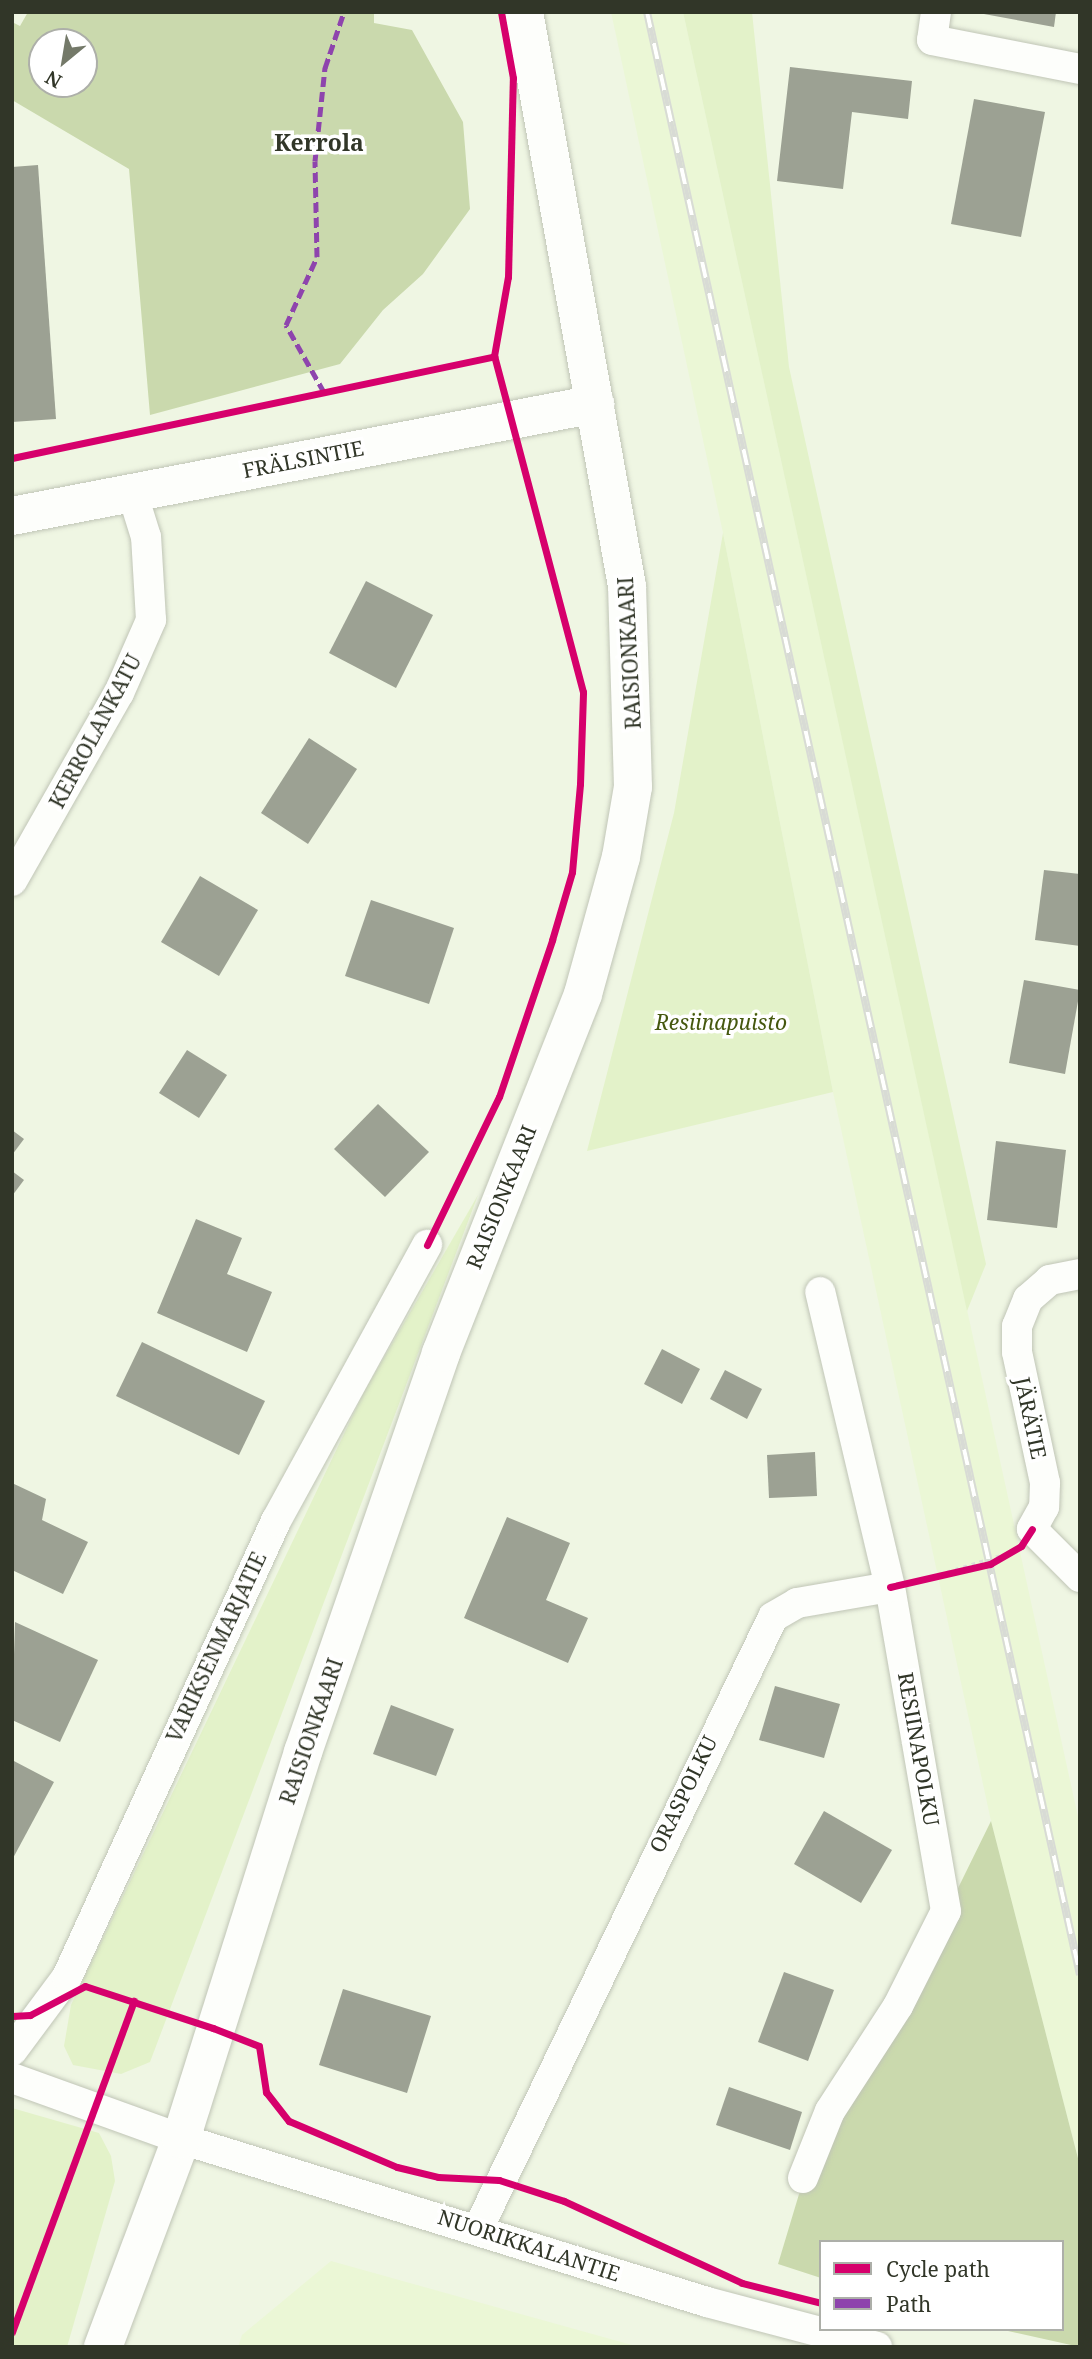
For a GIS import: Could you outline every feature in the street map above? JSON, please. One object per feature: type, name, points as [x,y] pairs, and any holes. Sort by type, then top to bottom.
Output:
[{"type":"main road","name":"RAISIONKAARI","points":[[103,2347],[181,2139],[337,1654],[441,1353],[583,994],[618,869],[633,787],[635,689],[627,586],[524,12]]},
{"type":"main road","name":"FRÄLSINTIE","points":[[12,516],[595,404]]},
{"type":"street","points":[[936,12],[932,40],[1080,69]]},
{"type":"street","name":"KERROLANKATU","points":[[12,880],[119,693],[151,620],[146,537],[132,492]]},
{"type":"street","name":"VARIKSENMARJATIE","points":[[12,2050],[67,1977],[276,1521],[427,1245]]},
{"type":"street","name":"JÄRÄTIE","points":[[1032,1529],[1044,1507],[1045,1483],[1017,1326],[1028,1299],[1050,1280],[1080,1274]]},
{"type":"street","name":"RESIINAPOLKU","points":[[803,2178],[830,2111],[898,2006],[946,1911],[890,1587],[820,1292]]},
{"type":"street","points":[[1032,1529],[1080,1577]]},
{"type":"street","name":"ORASPOLKU","points":[[478,2229],[773,1617],[797,1603],[890,1587]]},
{"type":"street","points":[[12,2078],[181,2139]]},
{"type":"street","name":"NUORIKKALANTIE","points":[[181,2139],[707,2302],[877,2347]]},
{"type":"path","points":[[890,1587],[990,1564],[1021,1546],[1032,1529]]},
{"type":"shaded area","points":[[28,12],[374,12],[374,23],[412,30],[463,122],[470,209],[423,274],[383,310],[340,364],[150,415],[129,169],[12,100],[12,22],[20,26]]},
{"type":"shaded area","points":[[611,12],[683,12],[1080,1826],[1080,2166],[991,1821],[833,1092],[723,533]]},
{"type":"shaded area","points":[[991,1821],[1080,2166],[1080,2347],[1008,2331],[1064,2331],[1064,2240],[819,2240],[819,2277],[778,2264],[824,2111],[935,1935]]},
{"type":"shaded area","points":[[331,2261],[640,2347],[238,2347],[242,2335]]},
{"type":"green space","points":[[683,12],[752,12],[789,367],[986,1264],[967,1311]]},
{"type":"green space","name":"Resiinapuisto","points":[[723,533],[833,1092],[587,1151],[674,813]]},
{"type":"green space","points":[[478,1195],[150,2062],[121,2074],[73,2065],[64,2046],[71,2005],[364,1392]]},
{"type":"green space","points":[[12,2108],[99,2133],[111,2156],[115,2181],[67,2347],[12,2347]]},
{"type":"building","points":[[973,12],[1056,12],[1054,27]]},
{"type":"building","points":[[790,67],[912,81],[908,119],[852,112],[843,189],[777,181]]},
{"type":"building","points":[[974,99],[1045,112],[1021,237],[951,224]]},
{"type":"building","points":[[38,165],[56,419],[12,422],[12,167]]},
{"type":"building","points":[[366,581],[433,615],[396,688],[329,653]]},
{"type":"building","points":[[309,738],[357,769],[308,844],[261,813]]},
{"type":"building","points":[[1044,870],[1080,874],[1080,946],[1035,940]]},
{"type":"building","points":[[200,876],[258,910],[219,976],[161,942]]},
{"type":"building","points":[[371,900],[454,928],[429,1004],[345,976]]},
{"type":"building","points":[[1024,980],[1080,990],[1065,1074],[1009,1063]]},
{"type":"building","points":[[187,1050],[227,1075],[199,1118],[159,1093]]},
{"type":"building","points":[[378,1104],[429,1152],[385,1197],[334,1149]]},
{"type":"building","points":[[12,1130],[24,1139],[12,1155]]},
{"type":"building","points":[[996,1141],[1066,1150],[1057,1228],[987,1220]]},
{"type":"building","points":[[12,1171],[24,1180],[12,1196]]},
{"type":"building","points":[[196,1219],[242,1238],[227,1274],[272,1292],[247,1352],[157,1313]]},
{"type":"building","points":[[142,1342],[265,1401],[239,1455],[116,1396]]},
{"type":"building","points":[[662,1349],[700,1369],[682,1404],[644,1384]]},
{"type":"building","points":[[725,1370],[762,1389],[747,1419],[710,1399]]},
{"type":"building","points":[[815,1452],[817,1496],[769,1498],[767,1455]]},
{"type":"building","points":[[12,1483],[46,1499],[42,1520],[88,1542],[63,1594],[12,1570]]},
{"type":"building","points":[[507,1517],[570,1543],[546,1600],[588,1618],[568,1663],[464,1618]]},
{"type":"building","points":[[15,1622],[98,1660],[60,1742],[12,1720]]},
{"type":"building","points":[[775,1686],[840,1704],[824,1758],[759,1740]]},
{"type":"building","points":[[391,1705],[454,1729],[436,1776],[373,1754]]},
{"type":"building","points":[[12,1760],[54,1782],[12,1860]]},
{"type":"building","points":[[824,1811],[892,1850],[861,1903],[794,1864]]},
{"type":"building","points":[[784,1972],[834,1990],[808,2061],[758,2042]]},
{"type":"building","points":[[343,1989],[431,2016],[407,2093],[319,2065]]},
{"type":"building","points":[[729,2087],[802,2112],[790,2150],[716,2125]]},
{"type":"railway","points":[[647,12],[1080,1975]]},
{"type":"marked path","points":[[324,392],[286,325],[317,257],[315,161],[325,68],[344,12]]},
{"type":"cycle path","points":[[427,1245],[499,1097],[552,940],[572,872],[580,784],[583,692],[494,356],[508,277],[513,78],[501,12]]},
{"type":"cycle path","points":[[12,458],[494,356]]},
{"type":"cycle path","points":[[890,1587],[990,1564],[1021,1546],[1032,1529]]},
{"type":"cycle path","points":[[12,2016],[30,2015],[85,1986],[213,2028],[259,2046],[266,2092],[289,2121],[397,2167],[438,2177],[499,2180],[564,2201],[742,2283],[819,2302]]},
{"type":"cycle path","points":[[12,2332],[134,2001]]},
{"type":"district","name":"Kerrola","points":[[319,142]]}]
